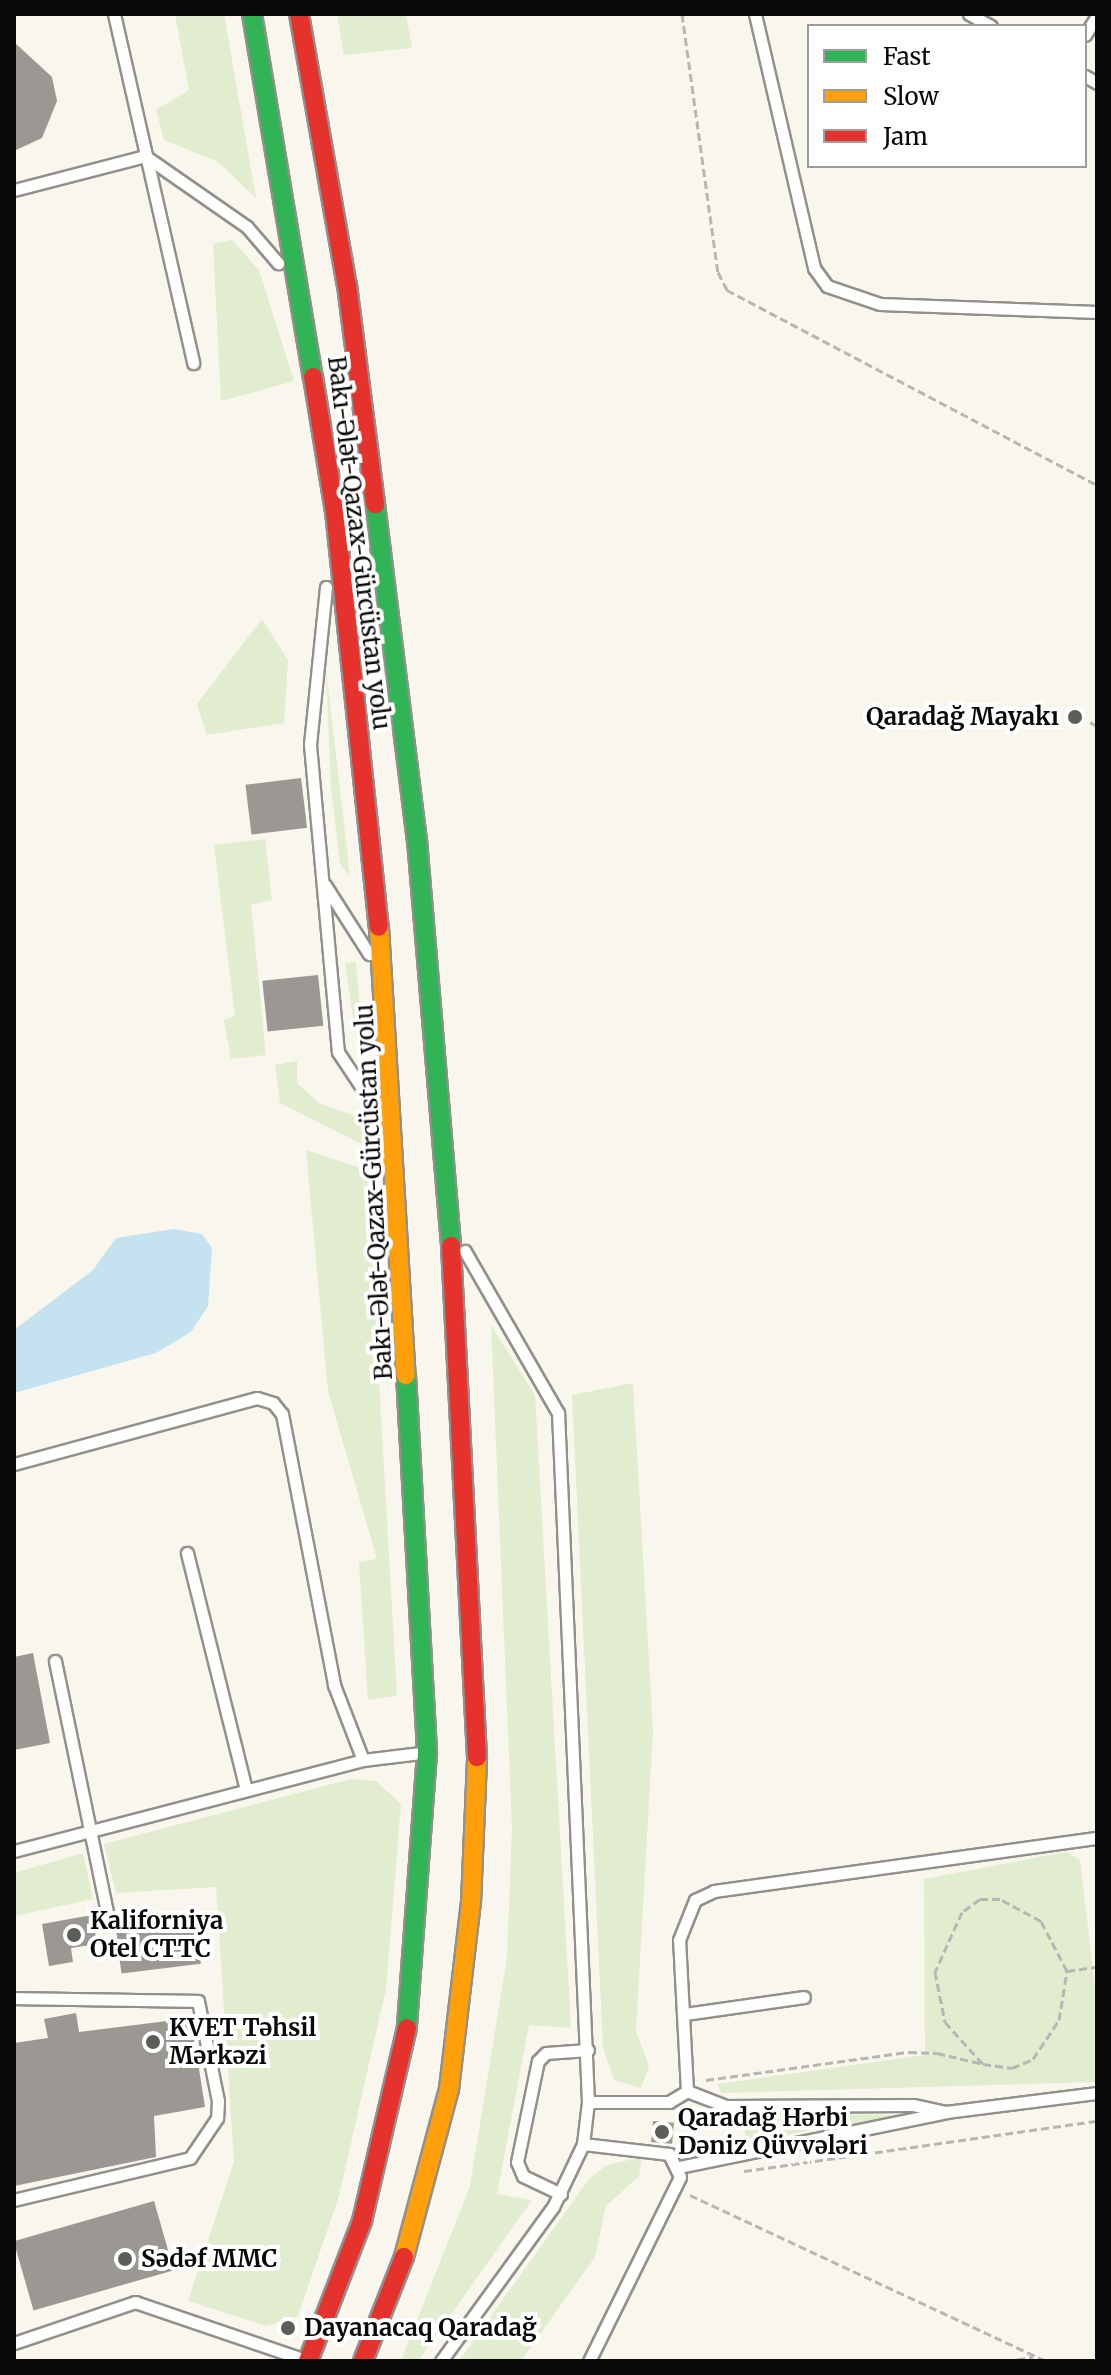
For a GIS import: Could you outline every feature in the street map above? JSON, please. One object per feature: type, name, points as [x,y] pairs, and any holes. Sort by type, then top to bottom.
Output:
[{"type":"highway","name":"Bakı-Ələt-Qazax-Gürcüstan yolu","points":[[252,14],[306,315],[335,511],[385,980],[398,1141],[427,1753],[413,1993],[397,2083],[362,2221],[307,2361]]},
{"type":"highway","name":"Bakı-Ələt-Qazax-Gürcüstan yolu","points":[[299,14],[379,524],[417,840],[450,1226],[477,1752],[471,1903],[432,2168],[363,2361]]},
{"type":"lane","points":[[114,14],[193,363]]},
{"type":"lane","points":[[755,14],[814,268],[827,286],[880,304],[1097,312]]},
{"type":"lane","points":[[969,14],[987,24]]},
{"type":"lane","points":[[14,190],[145,156],[247,227],[273,253],[306,315]]},
{"type":"lane","points":[[335,511],[310,729],[338,1052],[398,1141]]},
{"type":"lane","points":[[322,881],[385,980]]},
{"type":"lane","points":[[441,2361],[561,2194],[583,2144],[588,2102],[558,1413],[450,1226]]},
{"type":"lane","points":[[14,1464],[257,1398],[273,1403],[282,1414],[334,1685],[363,1760]]},
{"type":"lane","points":[[187,1553],[246,1789]]},
{"type":"lane","points":[[55,1661],[107,1911]]},
{"type":"lane","points":[[14,1851],[363,1760],[427,1753]]},
{"type":"lane","points":[[689,2086],[679,1927],[695,1900],[714,1891],[1097,1838]]},
{"type":"lane","points":[[685,2014],[804,1997]]},
{"type":"lane","points":[[14,1998],[198,2001],[218,2101],[217,2118],[190,2158],[14,2200]]},
{"type":"lane","points":[[561,2194],[523,2176],[517,2162],[538,2061],[546,2053],[588,2050]]},
{"type":"lane","points":[[588,2102],[669,2102],[689,2086]]},
{"type":"lane","points":[[689,2086],[726,2106],[913,2105],[946,2112]]},
{"type":"lane","points":[[679,2167],[946,2112],[1097,2093]]},
{"type":"lane","points":[[583,2144],[659,2151],[679,2167]]},
{"type":"lane","points":[[589,2361],[675,2189],[679,2167]]},
{"type":"lane","points":[[14,2343],[135,2302],[307,2361]]},
{"type":"path","points":[[1090,722],[1097,726]]},
{"type":"path","points":[[689,2086],[909,2052],[983,2064],[1012,2068],[1033,2059],[1059,2020],[1067,1971],[1041,1921],[1022,1906],[980,1899],[962,1912],[944,1939],[935,1996],[952,2031],[983,2064]]},
{"type":"path","points":[[1067,1971],[1097,1967]]},
{"type":"path","points":[[737,2172],[1097,2121]]},
{"type":"path","points":[[675,2189],[1046,2361]]},
{"type":"path","points":[[1005,2361],[1037,2357]]},
{"type":"green space","points":[[175,14],[224,14],[256,198],[218,162],[164,140],[156,110],[189,90]]},
{"type":"green space","points":[[337,14],[406,14],[412,48],[344,55]]},
{"type":"green space","points":[[232,240],[259,270],[294,381],[221,401],[213,244]]},
{"type":"green space","points":[[262,619],[288,660],[284,723],[207,735],[197,704]]},
{"type":"green space","points":[[326,669],[350,876],[340,864],[331,788]]},
{"type":"green space","points":[[265,839],[272,900],[251,905],[266,1055],[231,1059],[224,1020],[235,1016],[214,845]]},
{"type":"green space","points":[[356,962],[364,1054],[359,1057],[345,963]]},
{"type":"green space","points":[[297,1061],[297,1083],[319,1103],[366,1120],[367,1147],[280,1103],[275,1065]]},
{"type":"green space","points":[[306,1150],[367,1170],[397,1696],[368,1700],[359,1562],[377,1559],[328,1391]]},
{"type":"green space","points":[[491,1325],[535,1395],[571,2028],[529,2025],[497,2194],[532,2200],[418,2361],[401,2361],[470,2186],[507,1957],[512,1828]]},
{"type":"green space","points":[[633,1383],[653,1731],[636,2031],[649,2066],[641,2088],[614,2080],[603,2048],[572,1395]]},
{"type":"green space","points":[[351,1779],[376,1781],[401,1804],[386,1989],[339,2196],[298,2316],[266,2326],[188,2301],[234,2162],[216,1887],[116,1893],[104,1844]]},
{"type":"green space","points":[[1066,1852],[1080,1860],[1097,2003],[1097,2082],[721,2093],[717,2084],[925,2055],[924,1879]]},
{"type":"green space","points":[[83,1853],[93,1899],[14,1916],[14,1873]]},
{"type":"green space","points":[[743,2114],[907,2115],[746,2141]]},
{"type":"green space","points":[[642,2157],[639,2176],[606,2206],[595,2257],[521,2361],[459,2361],[589,2179],[607,2165]]},
{"type":"water","points":[[174,1229],[202,1234],[212,1248],[208,1306],[191,1332],[156,1353],[14,1393],[14,1330],[93,1270],[116,1238]]},
{"type":"building","points":[[14,42],[52,77],[57,101],[42,138],[14,151]]},
{"type":"building","points":[[301,778],[307,828],[252,834],[245,785]]},
{"type":"building","points":[[318,975],[323,1026],[268,1032],[262,981]]},
{"type":"building","points":[[33,1653],[50,1743],[14,1750],[14,1657]]},
{"type":"building","points":[[92,1915],[97,1944],[71,1948],[73,1962],[49,1966],[42,1924]]},
{"type":"building","points":[[195,1916],[201,1964],[121,1973],[116,1926]]},
{"type":"building","points":[[76,2013],[79,2032],[191,2018],[205,2107],[154,2116],[156,2157],[14,2186],[14,2043],[48,2038],[44,2019]]},
{"type":"building","points":[[653,2121],[674,2123],[672,2144],[651,2142]]},
{"type":"building","points":[[154,2201],[174,2270],[34,2310],[14,2241]]},
{"type":"traffic: fast","points":[[252,14],[313,377]]},
{"type":"traffic: fast","points":[[375,504],[417,840],[451,1246]]},
{"type":"traffic: fast","points":[[406,1375],[427,1753],[407,2028]]},
{"type":"traffic: slow","points":[[379,927],[406,1375]]},
{"type":"traffic: slow","points":[[404,2257],[449,2089],[471,1903],[477,1757]]},
{"type":"traffic: jam","points":[[299,14],[347,285],[375,504]]},
{"type":"traffic: jam","points":[[313,377],[335,511],[379,927]]},
{"type":"traffic: jam","points":[[451,1246],[477,1757]]},
{"type":"traffic: jam","points":[[308,2361],[362,2221],[407,2028]]},
{"type":"traffic: jam","points":[[363,2361],[404,2257]]},
{"type":"place","name":"Qaradağ Mayakı","points":[[1075,717]]},
{"type":"place","name":"Kaliforniya Otel CTTC","points":[[74,1935]]},
{"type":"place","name":"KVET Təhsil Mərkəzi","points":[[153,2042]]},
{"type":"place","name":"Qaradağ Hərbi Dəniz Qüvvələri","points":[[662,2132]]},
{"type":"place","name":"Sədəf MMC","points":[[125,2259]]},
{"type":"place","name":"Dayanacaq Qaradağ","points":[[288,2328]]}]
